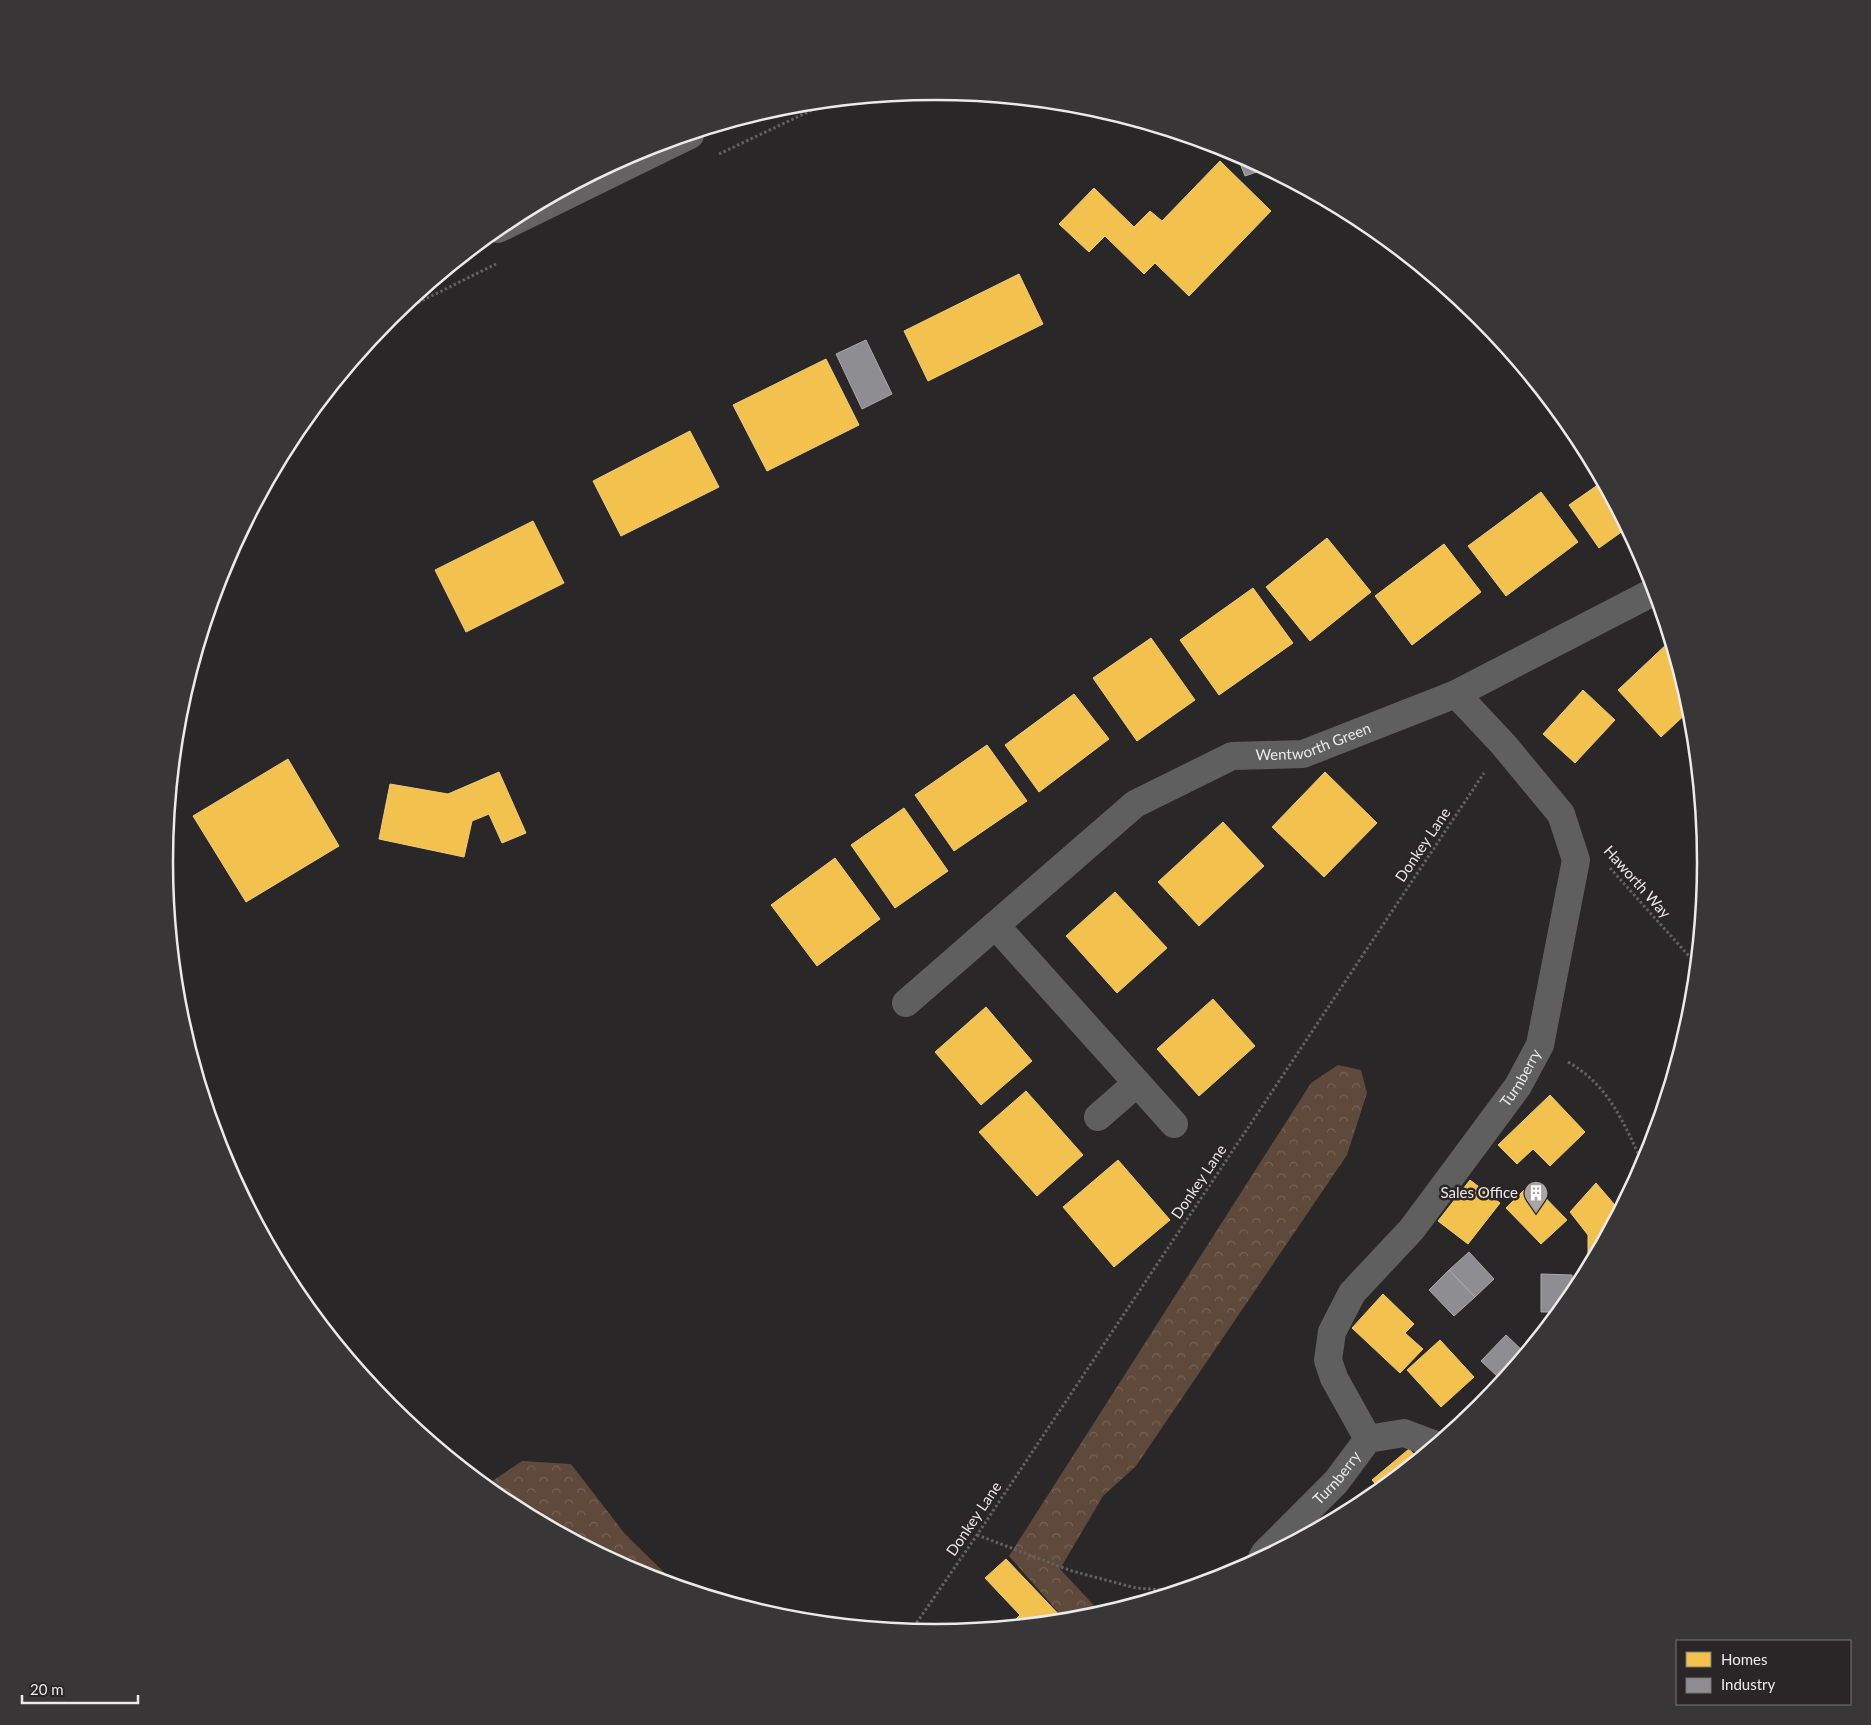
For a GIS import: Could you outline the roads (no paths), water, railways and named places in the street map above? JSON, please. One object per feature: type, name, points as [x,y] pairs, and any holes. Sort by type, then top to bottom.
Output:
[{"type":"highway","points":[[567,195],[630,165]]},
{"type":"street","name":"Wentworth Green","points":[[906,1003],[1134,804],[1232,756],[1303,754],[1456,694],[1649,594]]},
{"type":"street","name":"Turnberry","points":[[1368,1439],[1334,1378],[1328,1360],[1332,1332],[1352,1294],[1412,1229],[1518,1086],[1540,1045],[1576,860],[1561,814],[1503,744],[1456,694]]},
{"type":"street","points":[[996,926],[1174,1124]]},
{"type":"street","points":[[1098,1117],[1137,1083]]},
{"type":"street","name":"Turnberry","points":[[1271,1547],[1336,1482],[1368,1439],[1404,1434],[1430,1443]]},
{"type":"place","name":"Sales Office","points":[[1536,1214]]}]
